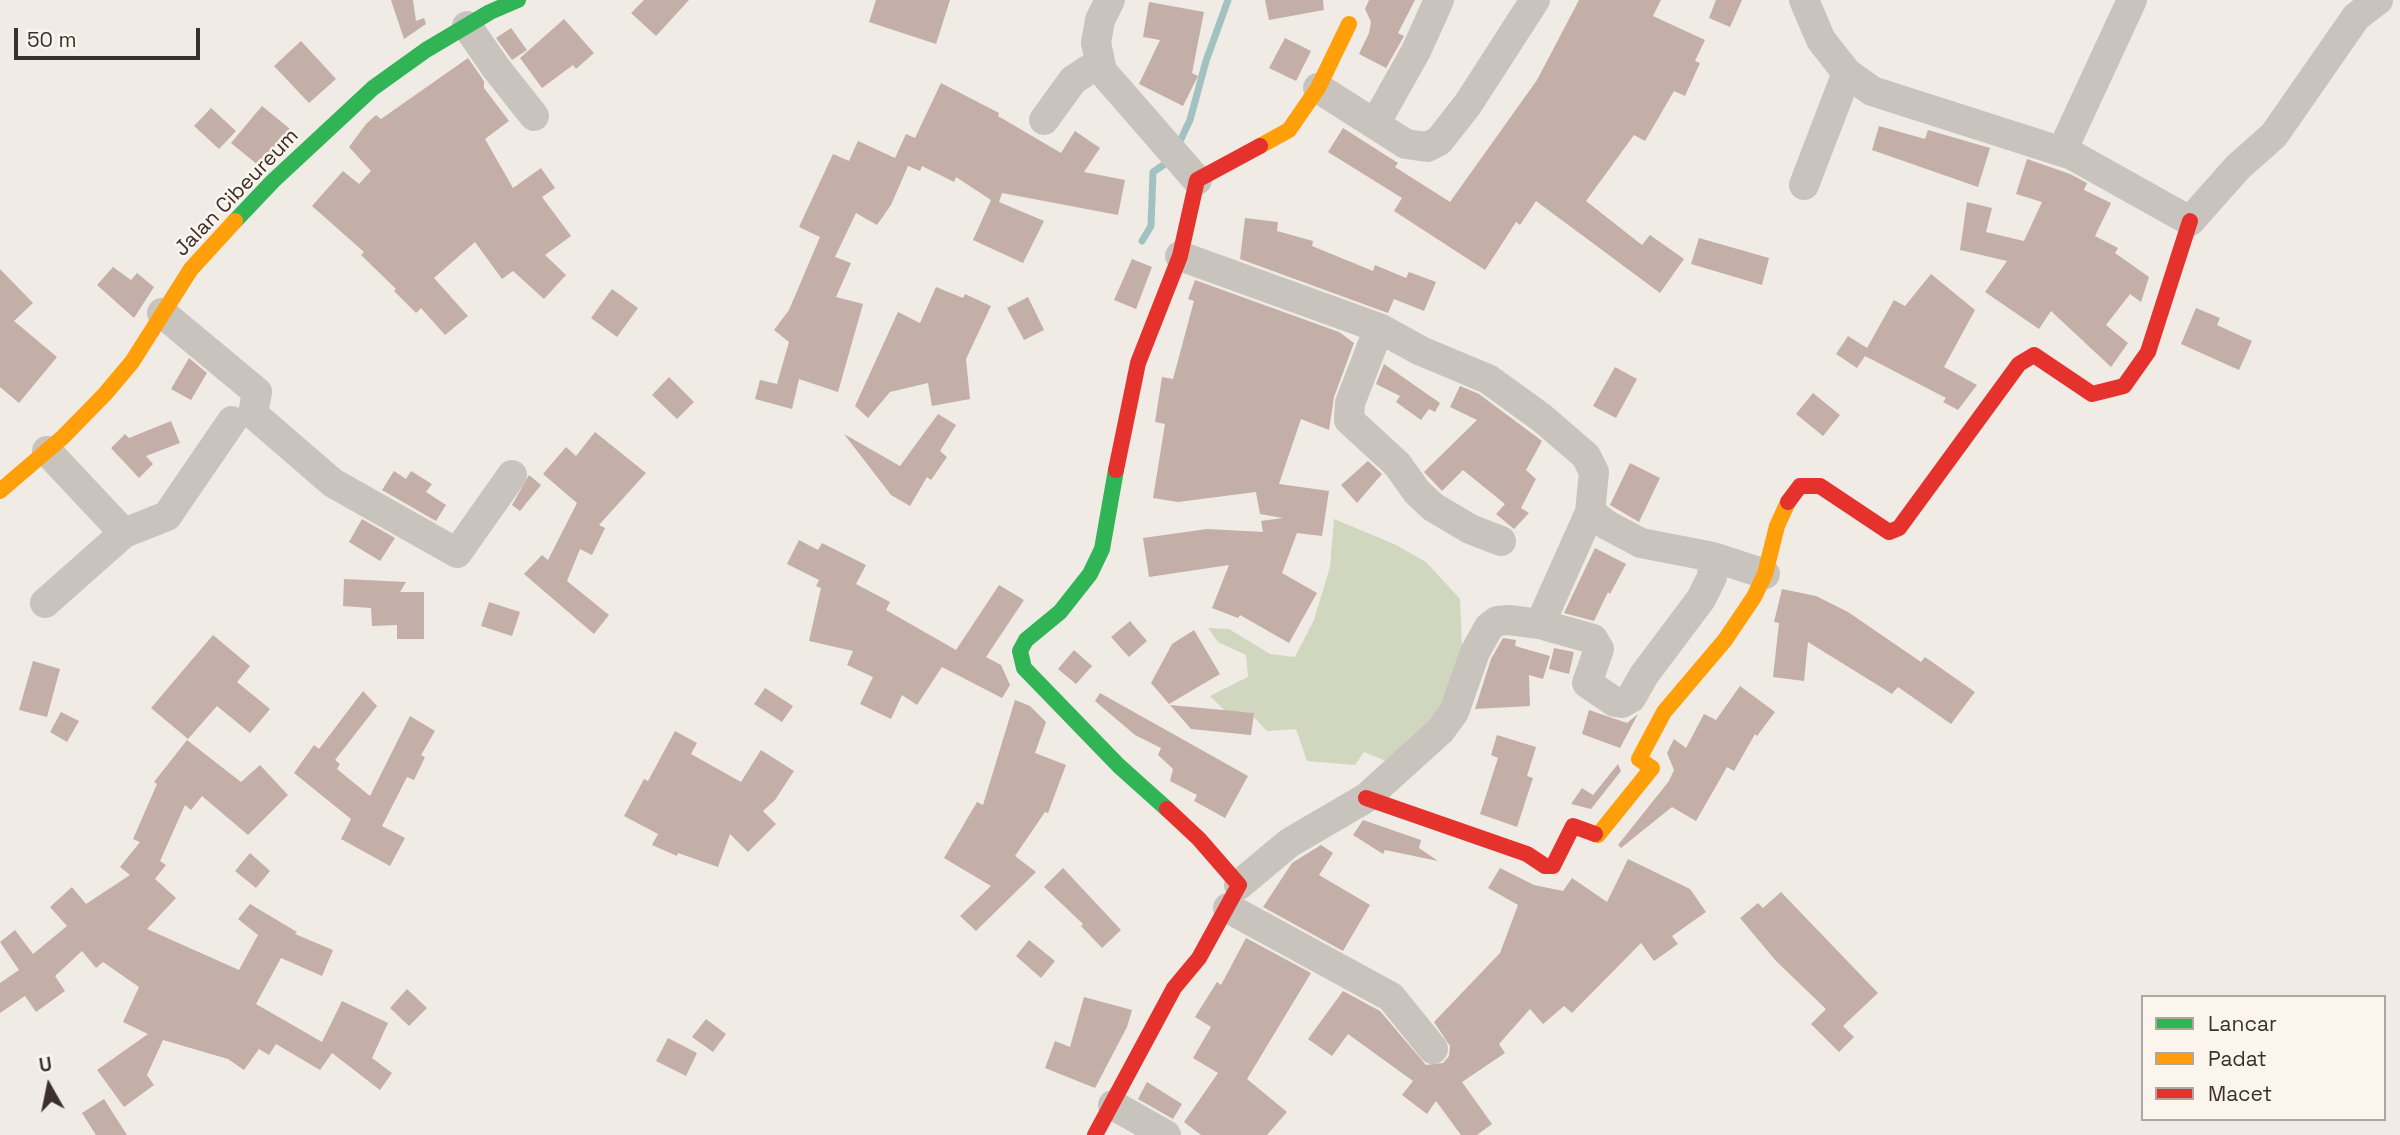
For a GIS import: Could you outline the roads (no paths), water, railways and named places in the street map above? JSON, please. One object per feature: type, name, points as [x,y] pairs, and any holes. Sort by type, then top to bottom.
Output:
[{"type":"street","name":"Jalan Cibeureum","points":[[0,491],[47,452],[125,370],[191,269],[283,172],[373,88],[467,26],[518,0]]},
{"type":"street","points":[[1110,0],[1100,20],[1097,43],[1102,71],[1198,180]]},
{"type":"street","points":[[1375,124],[1410,62],[1440,0]]},
{"type":"street","points":[[1318,88],[1412,147],[1427,147],[1439,141],[1468,104],[1535,0]]},
{"type":"street","points":[[1804,0],[1821,40],[1847,73],[1872,91],[2062,152],[2190,221]]},
{"type":"street","points":[[2062,152],[2132,0]]},
{"type":"street","points":[[1366,799],[1527,854],[1545,866],[1553,866],[1573,826],[1598,835],[1653,768],[1639,759],[1664,712],[1725,640],[1754,597],[1765,574],[1777,526],[1790,499],[1800,486],[1820,486],[1889,532],[1899,528],[2019,364],[2034,355],[2092,394],[2124,386],[2148,352],[2190,221],[2238,167],[2274,135],[2356,17],[2378,0]]},
{"type":"street","points":[[1349,24],[1318,88],[1289,130],[1198,180],[1180,256],[1138,363],[1113,478],[1102,549],[1090,574],[1060,612],[1022,645],[1020,659],[1024,668],[1119,766],[1219,859],[1233,897],[1391,997],[1433,1049]]},
{"type":"street","points":[[467,26],[534,116]]},
{"type":"street","points":[[1044,120],[1073,80],[1099,63]]},
{"type":"street","points":[[1804,185],[1847,73]]},
{"type":"street","points":[[1180,256],[1379,328],[1421,351],[1488,379],[1586,456],[1594,472],[1590,512],[1540,624]]},
{"type":"street","points":[[162,313],[257,392],[253,414],[333,483],[457,553],[512,475]]},
{"type":"street","points":[[1379,328],[1350,403],[1349,420],[1398,464],[1417,492],[1433,507],[1470,529],[1501,541]]},
{"type":"street","points":[[45,603],[124,533],[157,523],[167,516],[232,421]]},
{"type":"street","points":[[47,452],[124,533]]},
{"type":"street","points":[[1590,512],[1641,543],[1713,557],[1765,574]]},
{"type":"street","points":[[1095,1135],[1113,1105],[1139,1048],[1174,988],[1199,958],[1233,897],[1289,843],[1366,799],[1440,731],[1454,712],[1475,652],[1489,627],[1497,621],[1509,620],[1540,624],[1593,639],[1599,649],[1588,674],[1588,685],[1615,702],[1625,702],[1634,695],[1663,648],[1701,599],[1712,578],[1713,557]]},
{"type":"street","points":[[1113,1105],[1166,1135]]},
{"type":"waterway","points":[[1181,139],[1190,120],[1206,61],[1228,0]]},
{"type":"waterway","points":[[1142,241],[1151,226],[1153,172],[1171,160]]}]
